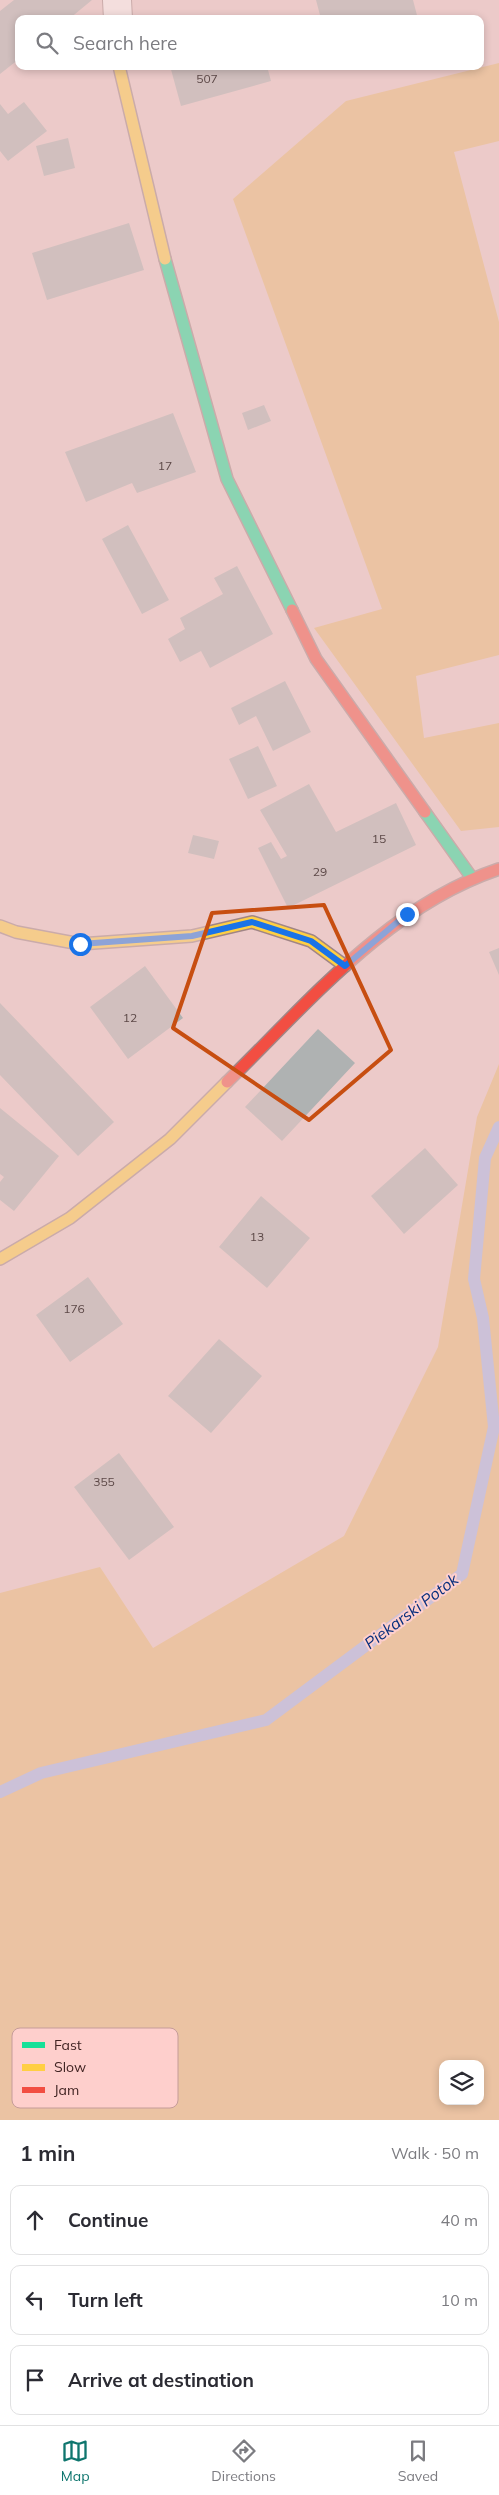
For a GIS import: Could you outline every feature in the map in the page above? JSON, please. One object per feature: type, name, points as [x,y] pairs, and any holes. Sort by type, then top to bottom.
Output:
[{"type":"street","points":[[118,0],[118,15]]},
{"type":"street","points":[[120,70],[159,237],[227,479],[316,659],[472,878]]},
{"type":"street","points":[[0,1259],[70,1218],[170,1139],[345,966],[407,914],[472,878],[499,870]]},
{"type":"street","points":[[0,926],[16,932],[80,944],[192,936],[252,922],[311,941],[345,966]]},
{"type":"highlighted area","points":[[324,905],[391,1050],[309,1120],[173,1028],[212,913]]},
{"type":"shaded area","points":[[499,63],[499,141],[454,152],[499,322],[499,655],[416,676],[424,738],[499,723],[499,827],[461,831],[314,628],[382,609],[233,199],[346,101],[471,70],[484,70],[484,67]]},
{"type":"shaded area","points":[[499,1064],[499,2120],[0,2120],[0,1593],[100,1567],[153,1648],[344,1536],[438,1347],[477,1117]]},
{"type":"building","points":[[14,0],[92,0],[74,15],[15,15],[15,62],[0,74],[0,11]]},
{"type":"building","points":[[316,0],[413,0],[417,15],[320,15]]},
{"type":"building","points":[[171,70],[268,70],[271,81],[181,106]]},
{"type":"building","points":[[24,102],[47,131],[8,161],[0,151],[0,104],[8,114]]},
{"type":"building","points":[[68,138],[75,168],[44,176],[36,146]]},
{"type":"building","points":[[129,223],[144,270],[47,300],[32,253]]},
{"type":"building","points":[[264,405],[271,421],[248,430],[242,413]]},
{"type":"building","points":[[173,413],[196,472],[137,493],[132,483],[86,502],[65,452]]},
{"type":"building","points":[[128,525],[169,600],[142,614],[102,539]]},
{"type":"building","points":[[237,566],[273,634],[210,668],[201,651],[180,662],[168,639],[185,629],[180,618],[223,594],[214,578]]},
{"type":"building","points":[[285,681],[311,732],[273,751],[256,716],[239,725],[231,708]]},
{"type":"building","points":[[258,746],[277,786],[248,799],[229,759]]},
{"type":"building","points":[[309,784],[336,832],[396,803],[416,845],[288,908],[258,848],[271,842],[281,859],[287,856],[260,810]]},
{"type":"building","points":[[193,835],[219,841],[214,859],[188,853]]},
{"type":"building","points":[[499,948],[499,975],[489,952]]},
{"type":"building","points":[[145,966],[183,1018],[128,1059],[90,1007]]},
{"type":"building","points":[[0,1003],[114,1122],[78,1156],[0,1075]]},
{"type":"building","points":[[318,1029],[355,1063],[282,1141],[245,1107]]},
{"type":"building","points":[[0,1108],[59,1156],[14,1211],[0,1200],[0,1182],[4,1177],[0,1174]]},
{"type":"building","points":[[425,1148],[458,1185],[404,1234],[371,1196]]},
{"type":"building","points":[[261,1196],[310,1238],[267,1288],[219,1247]]},
{"type":"building","points":[[88,1277],[123,1324],[70,1362],[36,1315]]},
{"type":"building","points":[[219,1339],[262,1376],[211,1433],[168,1396]]},
{"type":"building","points":[[119,1453],[174,1527],[129,1560],[74,1487]]},
{"type":"waterway","name":"Piekarski Potok","points":[[0,1792],[41,1773],[266,1720],[462,1574],[494,1427],[483,1318],[474,1279],[485,1158],[499,1127]]},
{"type":"traffic: fast","points":[[165,259],[227,479],[292,610]]},
{"type":"traffic: fast","points":[[425,812],[472,878]]},
{"type":"traffic: slow","points":[[120,70],[165,259]]},
{"type":"traffic: slow","points":[[0,926],[16,932],[80,944],[192,936],[252,922],[311,941],[345,966]]},
{"type":"traffic: slow","points":[[0,1259],[70,1218],[170,1139],[227,1082]]},
{"type":"traffic: jam","points":[[292,610],[316,659],[425,812]]},
{"type":"traffic: jam","points":[[227,1082],[320,989],[352,959],[386,932],[421,907],[459,885],[499,869]]},
{"type":"route","points":[[80,944],[192,936],[252,922],[311,941],[345,966],[407,914]]}]
